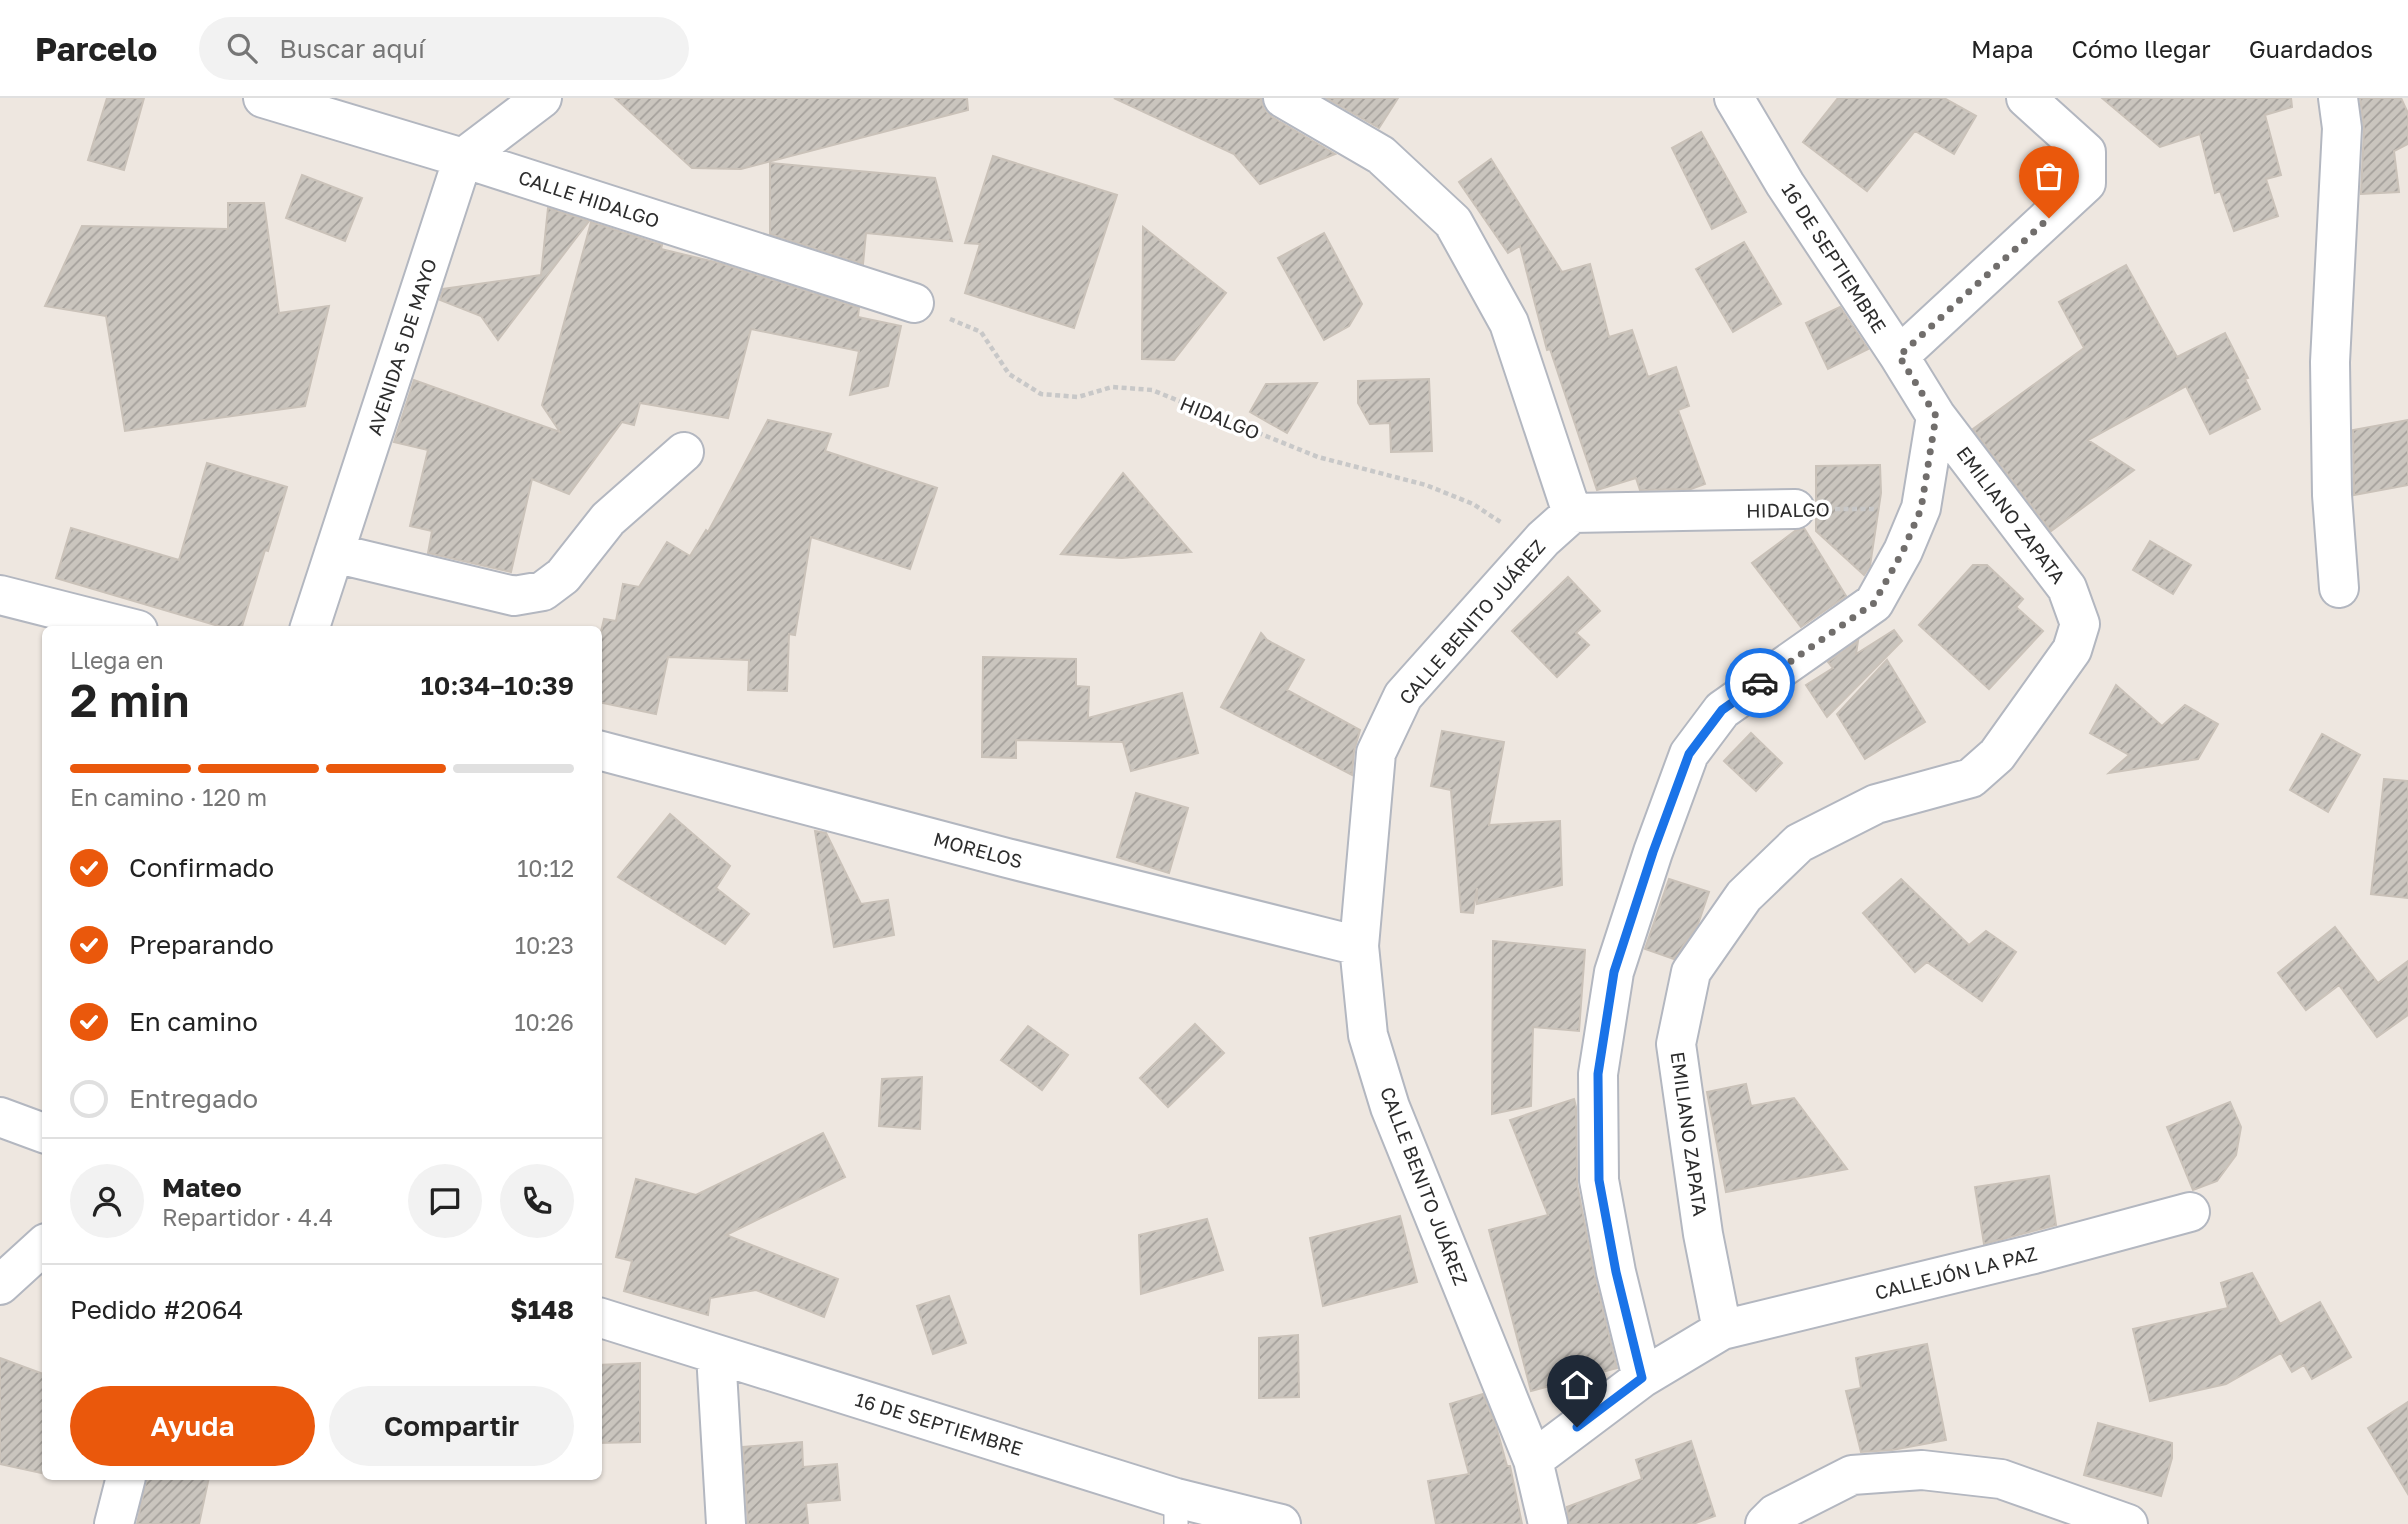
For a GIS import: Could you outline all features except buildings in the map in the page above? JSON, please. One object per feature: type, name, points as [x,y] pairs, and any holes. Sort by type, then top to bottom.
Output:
[{"type":"street","name":"CALLE HIDALGO","points":[[264,98],[463,158],[914,303]]},
{"type":"street","points":[[463,158],[542,98]]},
{"type":"street","points":[[1283,98],[1381,155],[1453,222],[1509,323],[1572,513]]},
{"type":"street","name":"16 DE SEPTIEMBRE","points":[[1734,98],[1785,184],[1936,416]]},
{"type":"street","points":[[1899,356],[2087,183],[2086,152],[2026,98]]},
{"type":"street","points":[[2339,98],[2342,128],[2330,362],[2332,495],[2339,588]]},
{"type":"street","name":"AVENIDA 5 DE MAYO","points":[[310,626],[463,158]]},
{"type":"street","points":[[1642,1378],[1616,1272],[1599,1180],[1598,1074],[1614,972],[1653,852],[1689,754],[1722,710],[1874,603],[1903,551],[1921,509],[1936,416]]},
{"type":"street","name":"EMILIANO ZAPATA","points":[[1722,1330],[1703,1234],[1675,1044],[1691,972],[1744,896],[1799,843],[1876,804],[1971,778],[1980,771],[1997,755],[2072,650],[2080,624],[2067,588],[1936,416]]},
{"type":"street","points":[[334,553],[514,596],[543,592],[563,576],[607,519],[684,452]]},
{"type":"street","name":"HIDALGO","points":[[1572,513],[1795,509]]},
{"type":"street","name":"CALLE BENITO JUÁREZ","points":[[1548,1524],[1533,1460],[1390,1107],[1368,1035],[1359,946],[1376,753],[1403,696],[1543,539],[1572,513]]},
{"type":"street","points":[[0,595],[122,626]]},
{"type":"street","name":"MORELOS","points":[[602,751],[1007,858],[1359,946]]},
{"type":"street","points":[[0,1117],[42,1133]]},
{"type":"street","name":"CALLEJÓN LA PAZ","points":[[1722,1330],[2021,1257],[2190,1212]]},
{"type":"street","points":[[0,1285],[42,1247]]},
{"type":"street","name":"16 DE SEPTIEMBRE","points":[[602,1318],[716,1354],[1176,1511],[1281,1524]]},
{"type":"street","points":[[1533,1460],[1642,1378],[1722,1330]]},
{"type":"street","points":[[716,1354],[726,1524]]},
{"type":"street","points":[[1765,1524],[1775,1514],[1852,1475],[1922,1470],[2001,1479],[2128,1524]]},
{"type":"street","points":[[114,1524],[125,1480]]},
{"type":"path","name":"HIDALGO","points":[[914,303],[981,332],[1009,374],[1041,394],[1079,397],[1112,387],[1152,390],[1318,457],[1426,485],[1473,504],[1499,522],[1543,539]]},
{"type":"path","name":"HIDALGO","points":[[1795,509],[1921,509]]},
{"type":"way so far","points":[[1760,683],[1874,603],[1903,551],[1921,509],[1936,416],[1899,356],[2049,218]]},
{"type":"route","points":[[1577,1427],[1642,1378],[1616,1272],[1599,1180],[1598,1074],[1614,972],[1653,852],[1689,754],[1722,710],[1760,683]]}]
